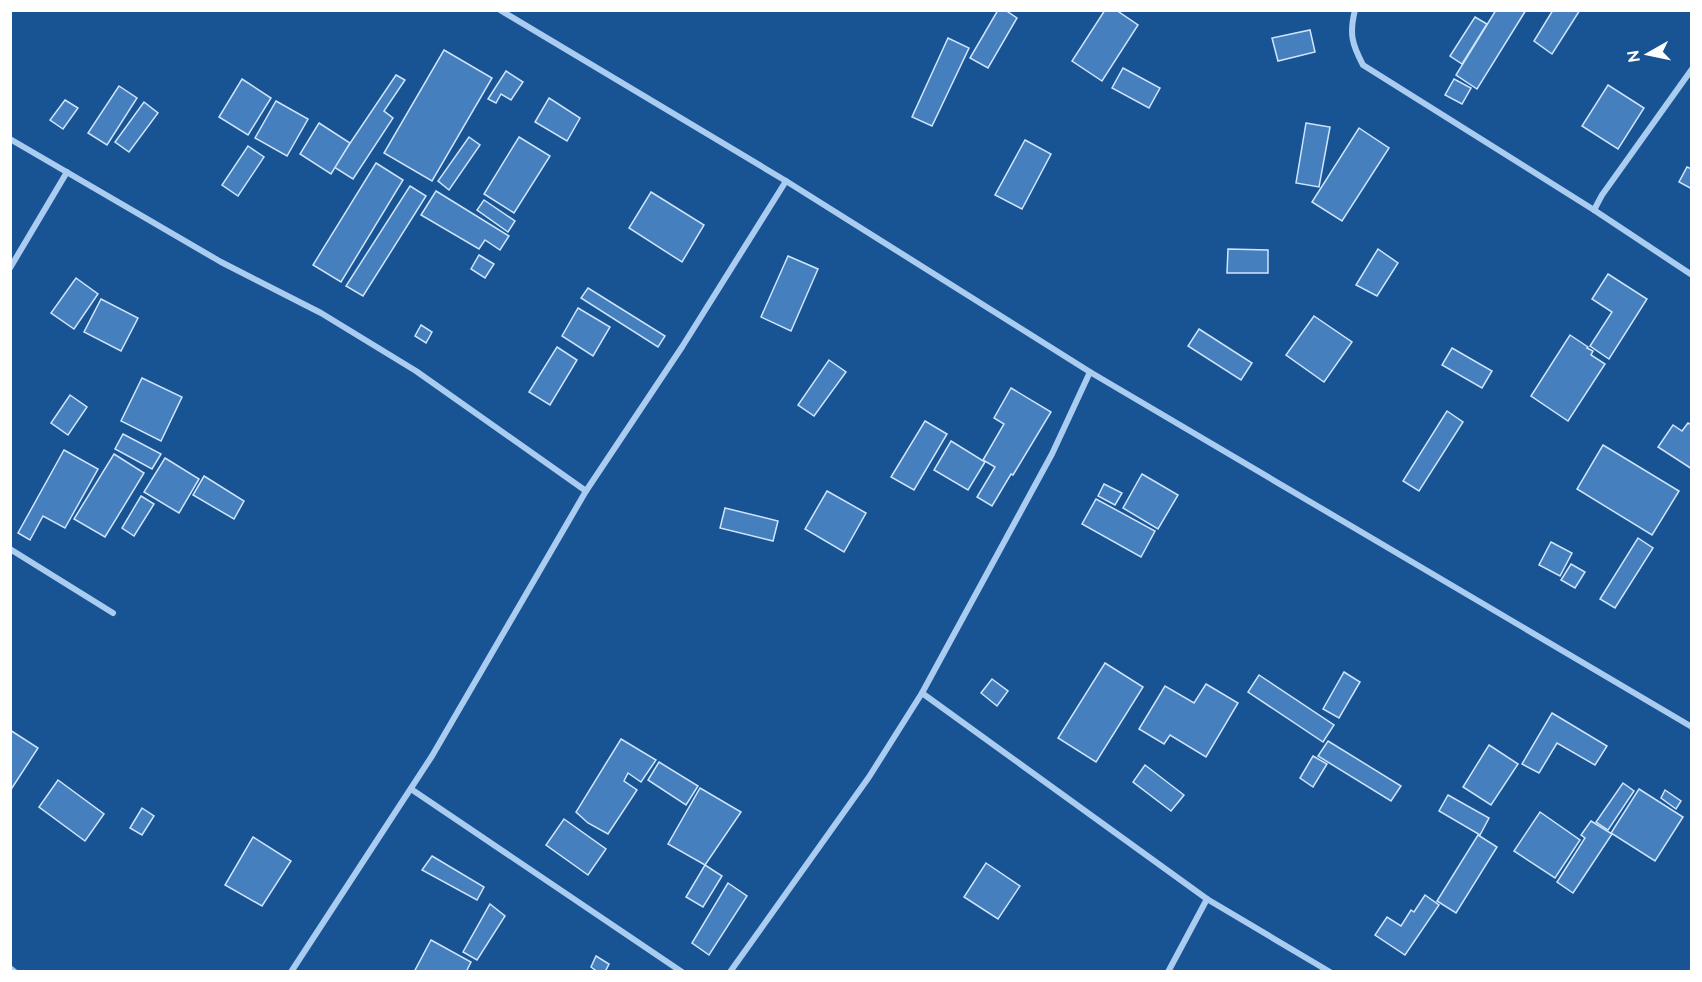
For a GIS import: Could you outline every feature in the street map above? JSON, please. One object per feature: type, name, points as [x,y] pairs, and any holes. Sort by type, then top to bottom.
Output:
[{"type":"street","points":[[500,10],[786,181],[1090,372],[1692,727]]},
{"type":"street","points":[[1355,10],[1351,28],[1354,48],[1363,65],[1594,210],[1692,275]]},
{"type":"street","points":[[1594,210],[1602,195],[1692,69]]},
{"type":"street","points":[[10,139],[221,262],[321,313],[406,365],[586,491]]},
{"type":"street","points":[[10,268],[67,172]]},
{"type":"street","points":[[291,972],[411,789],[586,491],[682,347],[786,181]]},
{"type":"street","points":[[730,972],[869,777],[922,693],[1052,454],[1090,372]]},
{"type":"street","points":[[10,549],[113,613]]},
{"type":"street","points":[[922,693],[1208,899],[1330,972]]},
{"type":"street","points":[[411,789],[682,972]]},
{"type":"street","points":[[1168,972],[1208,899]]},
{"type":"street","points":[[10,968],[15,972]]},
{"type":"building","points":[[998,10],[1005,10],[1017,18],[988,68],[970,58]]},
{"type":"building","points":[[1105,10],[1116,10],[1138,25],[1102,81],[1072,61]]},
{"type":"building","points":[[1496,10],[1526,10],[1477,89],[1456,75]]},
{"type":"building","points":[[1553,10],[1580,10],[1552,54],[1534,41]]},
{"type":"building","points":[[1475,17],[1487,24],[1462,64],[1450,56]]},
{"type":"building","points":[[1310,30],[1315,52],[1278,61],[1272,38]]},
{"type":"building","points":[[948,38],[969,48],[932,126],[912,117]]},
{"type":"building","points":[[444,50],[492,78],[432,181],[384,153]]},
{"type":"building","points":[[1123,68],[1160,88],[1149,108],[1112,88]]},
{"type":"building","points":[[506,71],[523,82],[511,100],[501,94],[496,103],[488,99]]},
{"type":"building","points":[[396,75],[405,80],[384,111],[393,118],[353,179],[334,167]]},
{"type":"building","points":[[242,79],[271,98],[248,135],[219,117]]},
{"type":"building","points":[[1454,79],[1471,88],[1462,104],[1445,95]]},
{"type":"building","points":[[1608,85],[1644,108],[1618,149],[1582,126]]},
{"type":"building","points":[[119,86],[137,98],[107,145],[88,133]]},
{"type":"building","points":[[549,98],[580,118],[567,141],[535,122]]},
{"type":"building","points":[[65,100],[78,108],[63,129],[50,120]]},
{"type":"building","points":[[276,101],[308,119],[287,156],[255,138]]},
{"type":"building","points":[[144,102],[158,113],[129,152],[115,142]]},
{"type":"building","points":[[319,123],[350,143],[331,174],[300,154]]},
{"type":"building","points":[[1306,123],[1330,127],[1319,187],[1296,183]]},
{"type":"building","points":[[1359,128],[1389,148],[1342,221],[1312,202]]},
{"type":"building","points":[[469,137],[480,145],[449,190],[438,181]]},
{"type":"building","points":[[519,137],[550,156],[514,213],[484,194]]},
{"type":"building","points":[[1025,140],[1051,154],[1022,209],[995,195]]},
{"type":"building","points":[[248,146],[264,157],[238,196],[222,185]]},
{"type":"building","points":[[376,163],[403,180],[341,282],[313,265]]},
{"type":"building","points":[[1687,167],[1692,169],[1692,189],[1679,182]]},
{"type":"building","points":[[410,186],[426,196],[363,296],[346,286]]},
{"type":"building","points":[[436,191],[509,236],[500,250],[485,240],[479,249],[421,215]]},
{"type":"building","points":[[651,192],[704,225],[682,262],[629,228]]},
{"type":"building","points":[[484,200],[515,221],[508,232],[477,210]]},
{"type":"building","points":[[1228,249],[1268,250],[1268,273],[1227,273]]},
{"type":"building","points":[[1378,249],[1398,263],[1377,296],[1356,285]]},
{"type":"building","points":[[479,255],[494,264],[485,278],[471,269]]},
{"type":"building","points":[[788,256],[818,269],[791,331],[761,317]]},
{"type":"building","points":[[1608,274],[1647,299],[1609,359],[1590,346],[1612,312],[1592,299]]},
{"type":"building","points":[[76,278],[98,294],[74,329],[51,313]]},
{"type":"building","points":[[588,288],[665,336],[658,347],[581,298]]},
{"type":"building","points":[[101,299],[138,318],[121,351],[84,332]]},
{"type":"building","points":[[578,308],[610,327],[593,356],[562,336]]},
{"type":"building","points":[[1314,316],[1352,342],[1324,382],[1286,355]]},
{"type":"building","points":[[421,325],[432,332],[426,343],[415,336]]},
{"type":"building","points":[[1199,329],[1252,363],[1241,380],[1188,346]]},
{"type":"building","points":[[1570,335],[1593,351],[1591,355],[1605,364],[1568,421],[1531,396]]},
{"type":"building","points":[[557,347],[577,360],[550,405],[529,392]]},
{"type":"building","points":[[1452,348],[1492,371],[1482,388],[1442,365]]},
{"type":"building","points":[[829,360],[846,372],[814,416],[798,405]]},
{"type":"building","points":[[142,378],[182,397],[161,441],[121,421]]},
{"type":"building","points":[[1011,388],[1051,412],[992,506],[977,497],[995,467],[983,460],[1004,424],[994,418]]},
{"type":"building","points":[[70,395],[87,407],[68,435],[51,423]]},
{"type":"building","points":[[1447,411],[1463,422],[1419,491],[1403,481]]},
{"type":"building","points":[[925,421],[947,434],[914,490],[891,477]]},
{"type":"building","points":[[1688,423],[1692,425],[1692,469],[1658,447],[1673,425],[1682,431]]},
{"type":"building","points":[[123,434],[161,454],[152,469],[115,449]]},
{"type":"building","points":[[951,441],[985,462],[968,490],[934,470]]},
{"type":"building","points":[[1603,445],[1679,491],[1652,535],[1577,489]]},
{"type":"building","points":[[64,450],[98,469],[65,528],[43,516],[30,540],[18,533]]},
{"type":"building","points":[[114,454],[144,473],[105,537],[74,519]]},
{"type":"building","points":[[165,458],[199,479],[179,513],[144,492]]},
{"type":"building","points":[[1142,474],[1178,495],[1158,529],[1123,508]]},
{"type":"building","points":[[204,476],[244,501],[234,519],[193,495]]},
{"type":"building","points":[[1104,484],[1122,493],[1115,505],[1098,496]]},
{"type":"building","points":[[827,491],[866,513],[844,552],[805,529]]},
{"type":"building","points":[[141,496],[154,504],[134,536],[122,528]]},
{"type":"building","points":[[1096,499],[1155,531],[1141,557],[1082,524]]},
{"type":"building","points":[[725,508],[778,521],[773,541],[720,528]]},
{"type":"building","points":[[1638,538],[1653,548],[1615,608],[1600,599]]},
{"type":"building","points":[[1551,542],[1572,553],[1560,576],[1539,565]]},
{"type":"building","points":[[1571,564],[1585,572],[1575,588],[1561,580]]},
{"type":"building","points":[[1105,663],[1143,687],[1096,762],[1058,738]]},
{"type":"building","points":[[1344,672],[1360,682],[1339,718],[1323,709]]},
{"type":"building","points":[[1259,675],[1334,725],[1323,742],[1248,692]]},
{"type":"building","points":[[992,679],[1008,691],[997,706],[981,693]]},
{"type":"building","points":[[1206,684],[1238,703],[1206,757],[1170,735],[1164,744],[1139,729],[1165,686],[1194,703]]},
{"type":"building","points":[[1552,713],[1607,746],[1595,765],[1557,743],[1539,773],[1522,764]]},
{"type":"building","points":[[10,730],[38,748],[10,791]]},
{"type":"building","points":[[621,739],[656,760],[641,782],[628,773],[624,781],[637,790],[608,834],[588,823],[576,812]]},
{"type":"building","points":[[1328,741],[1401,786],[1391,801],[1318,756]]},
{"type":"building","points":[[1489,745],[1518,764],[1491,805],[1463,787]]},
{"type":"building","points":[[1313,756],[1327,764],[1313,787],[1300,778]]},
{"type":"building","points":[[659,762],[698,786],[686,805],[648,780]]},
{"type":"building","points":[[1145,765],[1184,795],[1171,811],[1133,782]]},
{"type":"building","points":[[58,780],[104,814],[85,841],[39,807]]},
{"type":"building","points":[[1623,783],[1634,791],[1608,830],[1596,822]]},
{"type":"building","points":[[700,788],[741,812],[705,865],[668,844]]},
{"type":"building","points":[[1639,789],[1683,817],[1655,861],[1611,833]]},
{"type":"building","points":[[1665,790],[1681,801],[1676,809],[1661,798]]},
{"type":"building","points":[[1448,795],[1489,818],[1480,835],[1439,811]]},
{"type":"building","points":[[142,808],[154,816],[142,835],[130,828]]},
{"type":"building","points":[[1540,812],[1580,840],[1555,878],[1514,851]]},
{"type":"building","points":[[564,819],[606,849],[588,875],[546,845]]},
{"type":"building","points":[[1591,821],[1612,834],[1573,893],[1557,882],[1585,838],[1581,835]]},
{"type":"building","points":[[1478,835],[1497,847],[1456,913],[1437,901]]},
{"type":"building","points":[[253,837],[291,861],[262,906],[225,885]]},
{"type":"building","points":[[432,856],[484,887],[477,900],[422,870]]},
{"type":"building","points":[[986,863],[1020,886],[998,919],[964,897]]},
{"type":"building","points":[[705,865],[722,876],[703,907],[686,897]]},
{"type":"building","points":[[728,883],[747,896],[709,955],[692,943]]},
{"type":"building","points":[[1425,895],[1439,905],[1405,955],[1375,935],[1387,917],[1401,926],[1411,910],[1414,912]]},
{"type":"building","points":[[490,904],[505,916],[477,960],[463,952]]},
{"type":"building","points":[[431,940],[471,962],[466,972],[414,972]]},
{"type":"building","points":[[596,956],[609,964],[605,972],[598,972],[591,967]]}]
